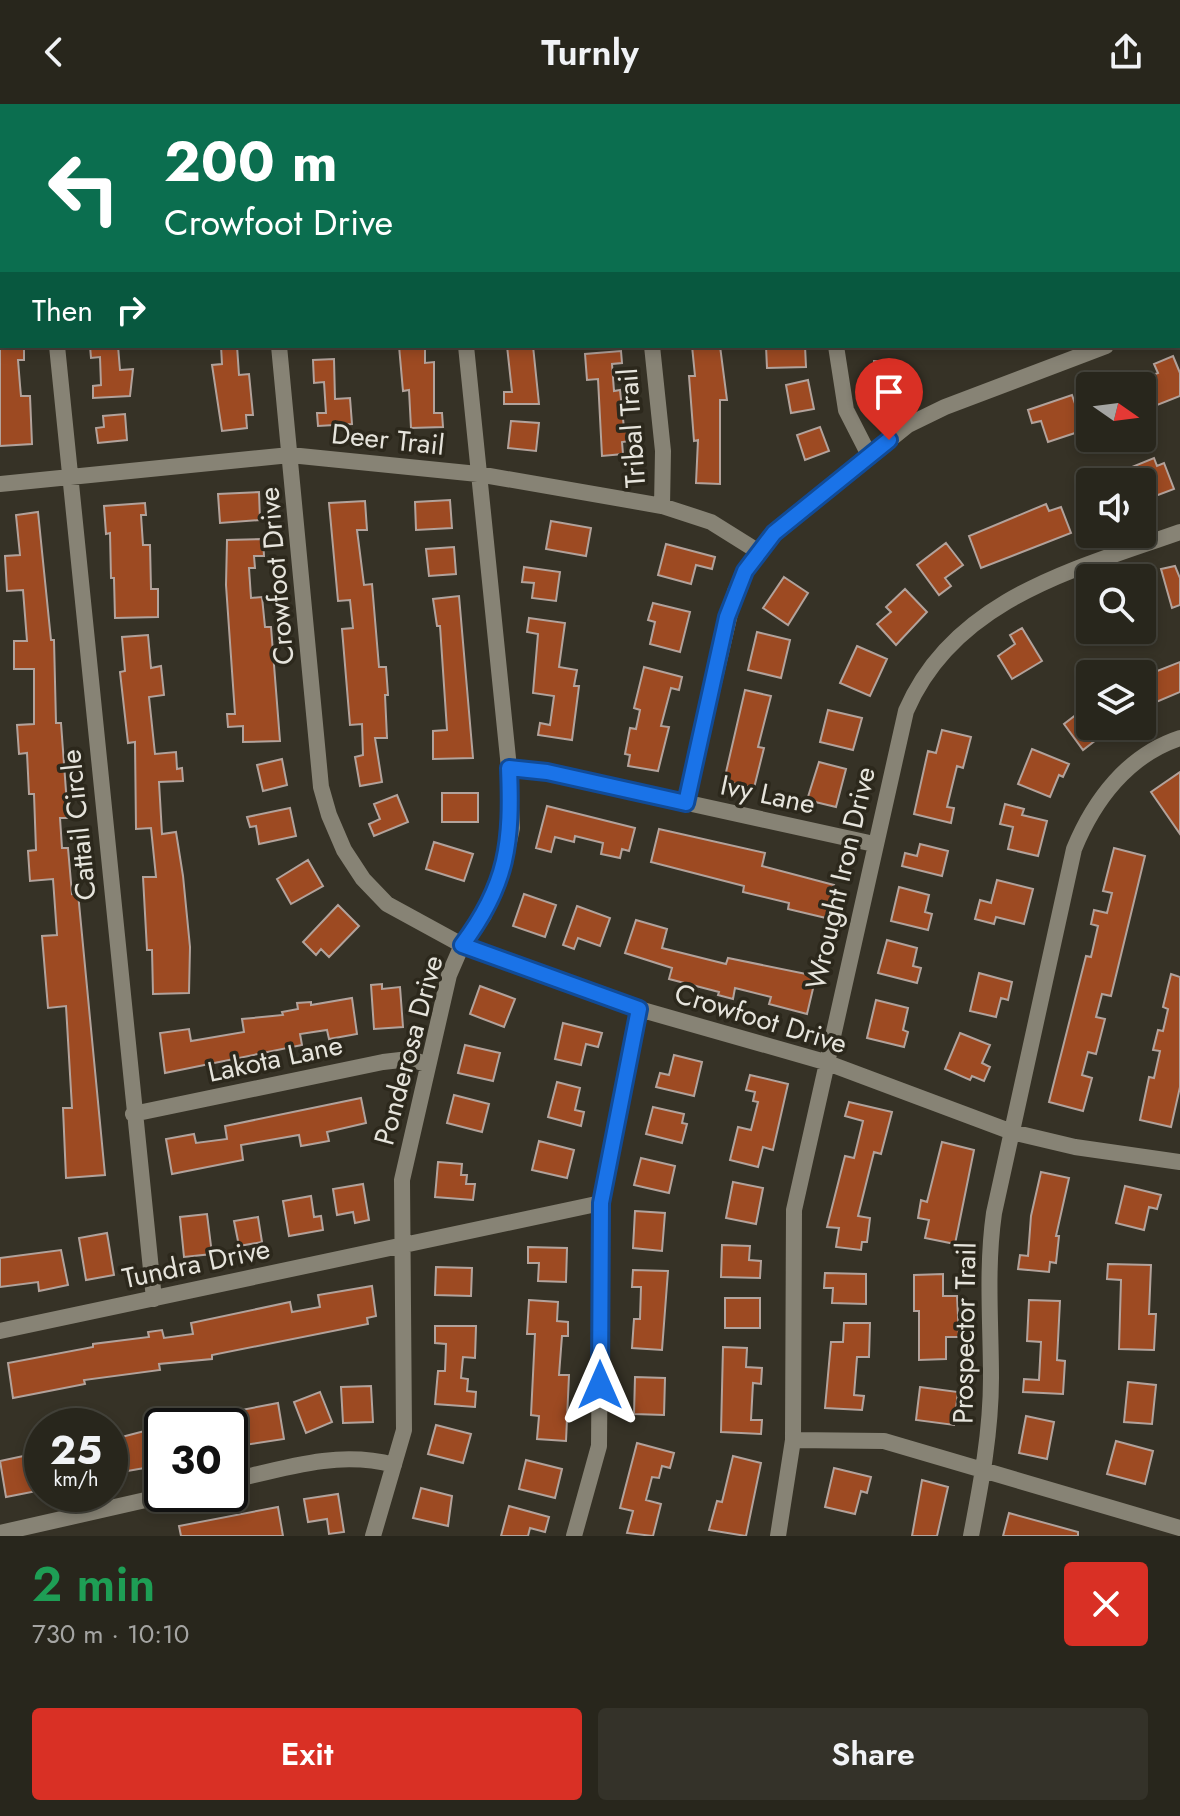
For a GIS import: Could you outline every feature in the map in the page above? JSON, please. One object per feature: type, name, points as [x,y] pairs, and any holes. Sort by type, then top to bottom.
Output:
[{"type":"street","name":"Cattail Circle","points":[[57,348],[154,1299]]},
{"type":"street","name":"Crowfoot Drive","points":[[279,348],[321,787],[344,850],[387,904],[424,928],[462,945],[639,1009],[825,1062],[1012,1132],[1075,1147],[1180,1162]]},
{"type":"street","name":"Ponderosa Drive","points":[[373,1536],[404,1430],[402,1180],[449,975],[462,945],[484,915],[505,860],[512,828],[509,768],[466,348]]},
{"type":"street","name":"Tribal Trail","points":[[652,348],[663,451],[662,506]]},
{"type":"street","points":[[836,348],[846,410],[869,455]]},
{"type":"street","points":[[686,803],[727,617],[745,571],[774,533],[908,425],[945,407],[1101,348]]},
{"type":"street","name":"Deer Trail","points":[[0,484],[290,455],[478,474],[662,506],[711,522],[759,552]]},
{"type":"street","name":"Wrought Iron Drive","points":[[778,1536],[793,1440],[794,1210],[906,711],[918,685],[953,641],[1010,596],[1044,579],[1180,532]]},
{"type":"street","name":"Prospector Trail","points":[[971,1536],[984,1470],[991,1379],[989,1246],[1074,849],[1084,824],[1113,783],[1137,761],[1180,738]]},
{"type":"street","name":"Ivy Lane","points":[[509,768],[547,772],[874,844]]},
{"type":"street","points":[[574,1536],[599,1446],[601,1203],[639,1009]]},
{"type":"street","name":"Lakota Lane","points":[[133,1114],[383,1062],[409,1059],[427,1064]]},
{"type":"street","name":"Tundra Drive","points":[[0,1331],[601,1203]]},
{"type":"street","points":[[793,1440],[884,1441],[1179,1523]]},
{"type":"street","points":[[248,1477],[331,1458],[368,1458],[394,1465]]},
{"type":"street","points":[[0,1533],[144,1500]]},
{"type":"building","points":[[0,348],[24,348],[24,360],[18,360],[20,385],[21,396],[30,396],[32,444],[0,446]]},
{"type":"building","points":[[90,348],[118,348],[120,370],[133,369],[130,396],[93,398],[93,386],[101,385],[100,357],[91,358]]},
{"type":"building","points":[[221,348],[237,348],[239,375],[249,374],[253,415],[246,415],[247,428],[222,431],[212,365],[222,364]]},
{"type":"building","points":[[399,348],[425,348],[425,363],[434,362],[434,413],[442,413],[443,427],[411,428],[409,390],[403,391]]},
{"type":"building","points":[[507,348],[533,348],[539,404],[504,404],[504,392],[512,392]]},
{"type":"building","points":[[692,348],[720,348],[727,400],[720,400],[720,484],[696,483],[698,440],[694,441],[689,376],[695,376]]},
{"type":"building","points":[[766,348],[805,348],[806,367],[767,368]]},
{"type":"building","points":[[621,351],[622,363],[612,364],[614,391],[620,390],[624,428],[629,427],[630,441],[622,442],[623,454],[602,456],[598,379],[587,380],[585,354]]},
{"type":"building","points":[[1173,356],[1180,373],[1180,396],[1156,405],[1158,373],[1154,364]]},
{"type":"building","points":[[334,359],[335,399],[350,398],[352,424],[318,426],[317,413],[326,413],[324,382],[314,383],[313,360]]},
{"type":"building","points":[[874,361],[896,361],[896,390],[873,390]]},
{"type":"building","points":[[808,380],[814,409],[791,413],[786,385]]},
{"type":"building","points":[[1072,395],[1076,407],[1076,433],[1048,442],[1041,421],[1032,423],[1028,410]]},
{"type":"building","points":[[125,414],[127,440],[98,443],[96,428],[104,427],[103,416]]},
{"type":"building","points":[[511,421],[539,423],[536,451],[508,448]]},
{"type":"building","points":[[820,427],[829,451],[805,460],[797,435]]},
{"type":"building","points":[[1154,458],[1157,466],[1164,463],[1174,489],[1156,496],[1156,468],[1129,468]]},
{"type":"building","points":[[259,492],[260,520],[220,523],[218,494]]},
{"type":"building","points":[[450,500],[452,528],[416,530],[415,502]]},
{"type":"building","points":[[365,501],[367,530],[357,530],[364,585],[372,584],[379,667],[386,667],[388,695],[385,695],[387,738],[375,738],[382,782],[360,786],[355,757],[363,755],[362,724],[350,725],[342,629],[353,628],[350,600],[338,601],[329,503]]},
{"type":"building","points":[[145,503],[146,515],[141,515],[143,545],[150,545],[151,589],[158,589],[158,617],[115,618],[110,533],[106,534],[104,506]]},
{"type":"building","points":[[1046,504],[1049,511],[1061,507],[1071,533],[981,568],[969,536]]},
{"type":"building","points":[[38,512],[51,640],[54,640],[56,723],[61,723],[67,805],[70,805],[71,818],[60,818],[62,848],[68,848],[72,894],[78,893],[105,1175],[66,1178],[63,1108],[72,1108],[66,1006],[48,1008],[42,936],[57,935],[53,879],[30,881],[28,851],[36,850],[34,794],[29,794],[27,753],[19,754],[17,725],[34,724],[34,669],[14,669],[14,641],[27,641],[23,590],[7,591],[5,556],[20,555],[16,515]]},
{"type":"building","points":[[551,521],[591,528],[586,556],[546,549]]},
{"type":"building","points":[[263,539],[264,556],[254,556],[255,568],[249,568],[251,598],[262,597],[265,627],[271,627],[280,741],[243,742],[243,726],[228,727],[227,714],[235,714],[226,585],[227,540]]},
{"type":"building","points":[[946,543],[963,565],[945,578],[951,586],[939,595],[917,565]]},
{"type":"building","points":[[666,544],[715,557],[712,569],[696,565],[691,584],[658,575]]},
{"type":"building","points":[[454,547],[456,574],[429,576],[426,549]]},
{"type":"building","points":[[1175,566],[1180,578],[1180,605],[1172,608],[1161,569]]},
{"type":"building","points":[[524,567],[560,572],[556,601],[532,598],[534,583],[522,582]]},
{"type":"building","points":[[784,577],[808,593],[788,625],[763,608]]},
{"type":"building","points":[[905,589],[927,612],[896,645],[877,624],[891,612],[886,607]]},
{"type":"building","points":[[459,596],[473,758],[433,759],[433,731],[447,730],[440,626],[437,626],[433,599]]},
{"type":"building","points":[[653,603],[690,612],[680,652],[650,644],[655,622],[648,620]]},
{"type":"building","points":[[529,618],[565,623],[559,667],[577,670],[574,686],[579,686],[572,740],[538,735],[540,723],[550,725],[554,696],[533,693],[538,634],[527,632]]},
{"type":"building","points":[[1022,628],[1042,661],[1012,679],[998,656],[1015,644],[1010,635]]},
{"type":"building","points":[[757,632],[790,640],[781,678],[748,670]]},
{"type":"building","points":[[148,635],[151,668],[161,666],[164,695],[149,697],[155,754],[176,752],[177,769],[182,768],[183,781],[159,782],[162,834],[176,832],[183,876],[190,947],[189,993],[153,994],[152,950],[147,950],[143,877],[156,877],[151,828],[136,829],[135,742],[128,743],[120,672],[125,671],[122,637]]},
{"type":"building","points":[[857,646],[887,659],[870,696],[840,683]]},
{"type":"building","points":[[1180,662],[1180,692],[1156,702],[1156,671]]},
{"type":"building","points":[[644,667],[682,677],[679,690],[671,688],[661,726],[669,727],[658,771],[628,766],[630,755],[625,754],[630,728],[636,729],[640,710],[634,708]]},
{"type":"building","points":[[745,690],[771,696],[758,747],[764,748],[754,788],[724,781]]},
{"type":"building","points":[[828,710],[862,718],[853,750],[820,742]]},
{"type":"building","points":[[1076,715],[1076,740],[1096,740],[1083,750],[1064,724]]},
{"type":"building","points":[[942,730],[971,737],[963,768],[957,766],[947,807],[954,808],[951,823],[914,814],[928,751],[936,753]]},
{"type":"building","points":[[1032,749],[1069,764],[1063,777],[1059,775],[1050,797],[1018,784]]},
{"type":"building","points":[[282,759],[287,785],[263,791],[257,765]]},
{"type":"building","points":[[819,762],[846,769],[836,807],[807,800]]},
{"type":"building","points":[[1180,772],[1180,834],[1151,792]]},
{"type":"building","points":[[442,793],[478,793],[478,822],[442,822]]},
{"type":"building","points":[[397,795],[408,822],[374,836],[369,824],[380,819],[374,804]]},
{"type":"building","points":[[1005,804],[1024,809],[1022,815],[1047,821],[1038,856],[1008,849],[1013,827],[1000,824]]},
{"type":"building","points":[[547,806],[635,828],[629,851],[622,849],[620,858],[601,854],[603,843],[575,836],[574,842],[555,837],[551,852],[536,848]]},
{"type":"building","points":[[290,808],[296,836],[259,844],[256,826],[250,827],[247,817]]},
{"type":"building","points":[[659,829],[765,853],[762,866],[834,885],[826,918],[788,909],[789,903],[743,892],[744,886],[651,862]]},
{"type":"building","points":[[434,842],[473,854],[464,881],[426,869]]},
{"type":"building","points":[[920,844],[948,851],[942,876],[902,866],[905,853],[917,856]]},
{"type":"building","points":[[1114,848],[1145,856],[1111,996],[1102,994],[1096,1017],[1105,1019],[1096,1054],[1088,1052],[1082,1075],[1092,1078],[1083,1111],[1049,1102],[1086,956],[1091,957],[1098,926],[1091,924],[1094,910],[1107,913],[1112,893],[1103,891]]},
{"type":"building","points":[[308,860],[323,886],[291,904],[277,879]]},
{"type":"building","points":[[997,880],[1033,889],[1024,924],[996,917],[994,924],[975,919],[980,900],[991,903]]},
{"type":"building","points":[[899,887],[929,895],[925,912],[932,914],[928,930],[891,921]]},
{"type":"building","points":[[524,894],[556,905],[545,937],[513,926]]},
{"type":"building","points":[[338,905],[359,926],[329,957],[321,949],[316,955],[303,942]]},
{"type":"building","points":[[577,906],[610,918],[600,946],[578,938],[574,949],[563,945]]},
{"type":"building","points":[[636,920],[667,929],[662,948],[726,964],[728,958],[816,976],[807,1014],[769,1004],[771,997],[735,988],[733,999],[718,995],[719,992],[669,979],[672,968],[625,953]]},
{"type":"building","points":[[887,940],[917,948],[913,966],[921,968],[917,983],[878,973]]},
{"type":"building","points":[[979,973],[1012,982],[1008,1000],[1001,998],[996,1017],[970,1011]]},
{"type":"building","points":[[1171,974],[1180,977],[1180,1087],[1171,1127],[1140,1120],[1149,1077],[1154,1078],[1160,1051],[1153,1050],[1158,1030],[1163,1031],[1168,1009],[1163,1007]]},
{"type":"building","points":[[382,984],[382,989],[400,987],[403,1027],[374,1029],[371,985]]},
{"type":"building","points":[[480,986],[515,999],[504,1027],[470,1014]]},
{"type":"building","points":[[352,998],[357,1034],[329,1039],[327,1030],[300,1034],[302,1045],[165,1073],[160,1033],[189,1029],[191,1041],[244,1032],[242,1019],[283,1015],[282,1012],[298,1009],[297,1003],[311,1002],[311,1005]]},
{"type":"building","points":[[876,1000],[908,1008],[903,1030],[908,1032],[904,1047],[867,1038]]},
{"type":"building","points":[[563,1023],[602,1033],[598,1047],[586,1044],[581,1065],[555,1059]]},
{"type":"building","points":[[960,1033],[990,1045],[982,1063],[990,1067],[984,1081],[972,1076],[970,1080],[945,1069]]},
{"type":"building","points":[[465,1045],[500,1053],[493,1081],[458,1073]]},
{"type":"building","points":[[674,1055],[702,1062],[694,1096],[656,1087],[660,1073],[669,1075]]},
{"type":"building","points":[[750,1075],[788,1084],[773,1150],[763,1147],[758,1167],[730,1160],[738,1127],[751,1130],[758,1102],[753,1101],[755,1092],[746,1090]]},
{"type":"building","points":[[557,1082],[580,1088],[575,1110],[584,1112],[581,1126],[548,1117]]},
{"type":"building","points":[[454,1095],[489,1104],[482,1132],[447,1123]]},
{"type":"building","points":[[361,1098],[366,1123],[327,1132],[329,1141],[301,1146],[299,1135],[241,1145],[243,1160],[172,1174],[166,1139],[194,1134],[196,1143],[227,1139],[225,1126]]},
{"type":"building","points":[[849,1102],[892,1112],[881,1154],[874,1152],[858,1216],[870,1218],[867,1242],[862,1242],[861,1250],[836,1247],[839,1228],[827,1227],[845,1156],[854,1158],[863,1121],[845,1116]]},
{"type":"building","points":[[653,1107],[684,1114],[682,1123],[687,1124],[682,1143],[646,1134]]},
{"type":"building","points":[[539,1141],[574,1150],[567,1178],[532,1170]]},
{"type":"building","points":[[942,1142],[974,1150],[955,1244],[925,1238],[929,1220],[918,1218],[921,1200],[927,1202]]},
{"type":"building","points":[[641,1158],[675,1166],[669,1193],[634,1185]]},
{"type":"building","points":[[438,1162],[462,1164],[461,1175],[467,1175],[466,1184],[475,1184],[473,1200],[435,1197]]},
{"type":"building","points":[[1041,1172],[1069,1178],[1056,1236],[1059,1236],[1056,1263],[1050,1262],[1049,1272],[1018,1269],[1020,1255],[1028,1256],[1031,1216]]},
{"type":"building","points":[[733,1182],[763,1188],[756,1224],[726,1218]]},
{"type":"building","points":[[363,1184],[369,1220],[355,1223],[353,1212],[337,1215],[333,1189]]},
{"type":"building","points":[[1125,1186],[1161,1195],[1157,1209],[1149,1207],[1144,1230],[1116,1223]]},
{"type":"building","points":[[311,1196],[314,1217],[321,1216],[323,1230],[289,1236],[283,1201]]},
{"type":"building","points":[[635,1211],[665,1213],[662,1251],[633,1248]]},
{"type":"building","points":[[207,1214],[212,1254],[184,1257],[180,1217]]},
{"type":"building","points":[[258,1217],[262,1242],[239,1246],[234,1221]]},
{"type":"building","points":[[107,1233],[114,1275],[86,1280],[79,1238]]},
{"type":"building","points":[[722,1245],[750,1246],[749,1260],[761,1261],[760,1278],[721,1277]]},
{"type":"building","points":[[528,1247],[567,1248],[566,1282],[538,1281],[539,1263],[528,1263]]},
{"type":"building","points":[[61,1250],[68,1285],[39,1291],[38,1282],[0,1287],[0,1258]]},
{"type":"building","points":[[1108,1264],[1151,1265],[1149,1314],[1156,1314],[1154,1350],[1119,1349],[1121,1280],[1107,1279]]},
{"type":"building","points":[[436,1267],[472,1268],[471,1296],[435,1295]]},
{"type":"building","points":[[633,1270],[668,1271],[662,1350],[632,1348],[634,1319],[640,1319],[641,1287],[632,1287]]},
{"type":"building","points":[[825,1273],[866,1274],[866,1304],[832,1303],[833,1288],[824,1288]]},
{"type":"building","points":[[943,1274],[943,1296],[957,1296],[959,1337],[946,1337],[946,1359],[919,1360],[919,1311],[914,1311],[914,1275]]},
{"type":"building","points":[[372,1286],[376,1316],[367,1318],[368,1324],[212,1355],[212,1359],[159,1364],[160,1370],[84,1380],[85,1384],[13,1398],[8,1363],[93,1347],[93,1344],[149,1337],[148,1332],[162,1330],[164,1338],[193,1334],[191,1323],[290,1302],[292,1312],[320,1307],[318,1295]]},
{"type":"building","points":[[725,1298],[760,1298],[760,1328],[725,1328]]},
{"type":"building","points":[[529,1300],[558,1302],[557,1321],[568,1322],[568,1336],[562,1336],[559,1375],[569,1375],[566,1441],[537,1439],[539,1416],[531,1415],[535,1334],[527,1334]]},
{"type":"building","points":[[1029,1300],[1060,1301],[1057,1360],[1065,1361],[1063,1394],[1023,1392],[1024,1379],[1039,1380],[1041,1342],[1027,1341]]},
{"type":"building","points":[[844,1323],[870,1323],[869,1357],[857,1357],[854,1395],[864,1396],[862,1410],[825,1408],[831,1342],[843,1342]]},
{"type":"building","points":[[435,1326],[476,1326],[475,1358],[463,1357],[461,1378],[468,1379],[467,1391],[476,1392],[475,1407],[435,1404],[438,1371],[445,1371],[446,1344],[435,1343]]},
{"type":"building","points":[[723,1347],[747,1348],[746,1367],[762,1368],[761,1384],[753,1383],[751,1420],[762,1420],[761,1434],[721,1432]]},
{"type":"building","points":[[635,1377],[665,1378],[664,1415],[634,1414]]},
{"type":"building","points":[[1128,1382],[1156,1385],[1152,1424],[1124,1422]]},
{"type":"building","points":[[371,1386],[373,1422],[343,1423],[341,1387]]},
{"type":"building","points":[[920,1387],[958,1392],[954,1425],[916,1420]]},
{"type":"building","points":[[320,1392],[332,1422],[306,1433],[294,1402]]},
{"type":"building","points":[[278,1403],[284,1439],[248,1444],[248,1409]]},
{"type":"building","points":[[1026,1416],[1054,1422],[1047,1459],[1019,1453]]},
{"type":"building","points":[[436,1425],[471,1434],[463,1463],[428,1454]]},
{"type":"building","points":[[144,1431],[144,1468],[128,1471],[128,1435]]},
{"type":"building","points":[[1116,1441],[1153,1451],[1145,1484],[1107,1474]]},
{"type":"building","points":[[637,1443],[674,1453],[670,1468],[662,1466],[659,1478],[652,1477],[646,1500],[661,1504],[653,1536],[627,1533],[633,1511],[620,1508]]},
{"type":"building","points":[[24,1456],[24,1494],[6,1497],[0,1461]]},
{"type":"building","points":[[733,1456],[761,1463],[746,1536],[709,1530],[717,1501],[722,1502]]},
{"type":"building","points":[[526,1460],[562,1469],[555,1498],[519,1489]]},
{"type":"building","points":[[834,1468],[871,1477],[867,1493],[861,1491],[855,1514],[825,1507]]},
{"type":"building","points":[[922,1480],[948,1487],[937,1536],[912,1536]]},
{"type":"building","points":[[421,1488],[452,1496],[448,1526],[413,1518]]},
{"type":"building","points":[[338,1494],[344,1532],[329,1534],[327,1519],[308,1522],[304,1499]]},
{"type":"building","points":[[509,1506],[549,1517],[545,1532],[530,1528],[528,1536],[501,1536]]},
{"type":"building","points":[[278,1507],[283,1536],[181,1536],[179,1526]]},
{"type":"building","points":[[1009,1513],[1078,1532],[1078,1536],[1003,1536]]},
{"type":"route","points":[[600,1385],[601,1203],[606,1162],[639,1009],[462,945],[484,915],[505,860],[512,828],[509,768],[547,772],[686,803],[727,617],[745,571],[774,533],[889,440]]}]
